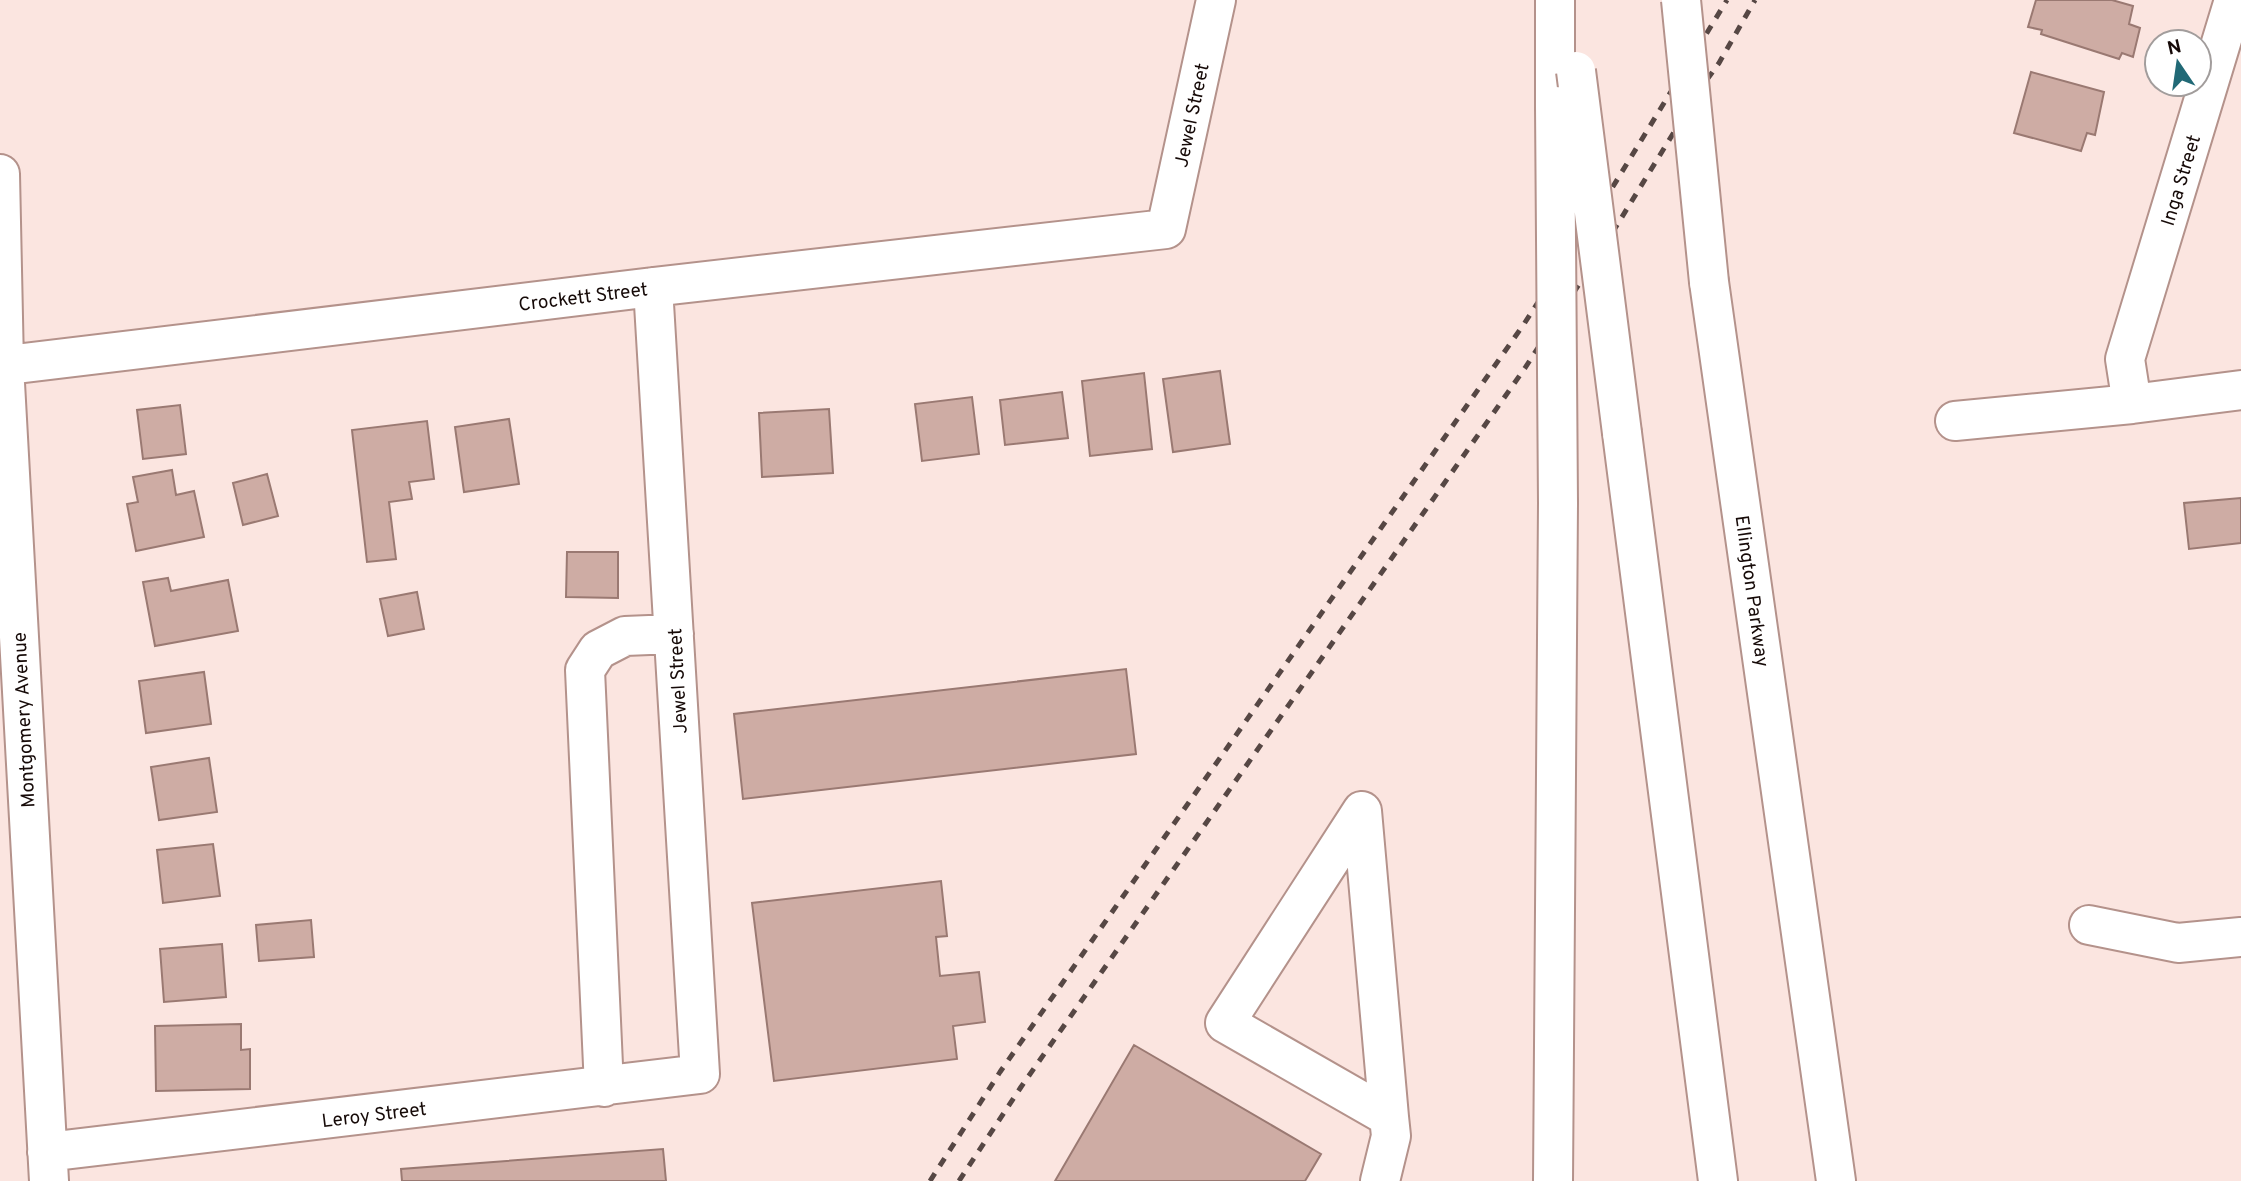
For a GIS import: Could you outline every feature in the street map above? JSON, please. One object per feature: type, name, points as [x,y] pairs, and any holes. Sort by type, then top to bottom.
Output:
[{"type":"main road","name":"Jewel Street","points":[[1166,229],[1216,0]]},
{"type":"main road","points":[[1553,1181],[1558,503],[1555,0]]},
{"type":"main road","points":[[1566,0],[1717,1181]]},
{"type":"main road","name":"Ellington Parkway","points":[[1681,0],[1709,282],[1836,1181]]},
{"type":"main road","name":"Inga Street","points":[[2132,404],[2125,359],[2234,18]]},
{"type":"main road","name":"Montgomery Avenue","points":[[0,174],[2,366],[48,1167]]},
{"type":"main road","name":"Crockett Street","points":[[2,366],[1166,229]]},
{"type":"main road","name":"Jewel Street","points":[[653,288],[700,1074]]},
{"type":"main road","points":[[1955,421],[2132,404],[2241,390]]},
{"type":"main road","points":[[604,1087],[585,670],[598,650],[625,636],[674,634]]},
{"type":"main road","points":[[1380,1181],[1391,1136],[1362,811],[1225,1023],[1389,1117]]},
{"type":"main road","points":[[2089,925],[2178,943],[2241,937]]},
{"type":"main road","name":"Leroy Street","points":[[48,1167],[700,1074]]},
{"type":"building","points":[[2036,0],[2112,0],[2133,6],[2129,24],[2140,28],[2133,57],[2122,53],[2119,59],[2041,34],[2042,30],[2028,27]]},
{"type":"building","points":[[2031,72],[2104,92],[2095,135],[2087,133],[2081,151],[2014,133]]},
{"type":"building","points":[[1220,371],[1230,444],[1173,452],[1163,379]]},
{"type":"building","points":[[1144,373],[1152,449],[1090,456],[1082,381]]},
{"type":"building","points":[[1062,392],[1068,438],[1005,445],[1000,400]]},
{"type":"building","points":[[972,397],[979,454],[922,461],[915,404]]},
{"type":"building","points":[[180,405],[186,454],[143,459],[137,410]]},
{"type":"building","points":[[829,409],[833,473],[762,477],[759,413]]},
{"type":"building","points":[[509,419],[519,484],[464,492],[455,427]]},
{"type":"building","points":[[427,421],[434,479],[409,482],[412,499],[389,502],[396,559],[367,562],[352,430]]},
{"type":"building","points":[[172,470],[176,495],[194,491],[204,537],[136,551],[127,504],[138,502],[133,477]]},
{"type":"building","points":[[267,474],[278,516],[243,525],[233,483]]},
{"type":"building","points":[[2241,498],[2241,543],[2189,549],[2184,503]]},
{"type":"building","points":[[567,552],[618,552],[618,598],[566,597]]},
{"type":"building","points":[[168,578],[171,591],[228,580],[238,631],[155,646],[143,582]]},
{"type":"building","points":[[417,592],[424,629],[388,636],[380,599]]},
{"type":"building","points":[[1126,669],[1136,754],[743,799],[734,714]]},
{"type":"building","points":[[204,672],[211,724],[146,733],[139,681]]},
{"type":"building","points":[[209,758],[217,812],[159,820],[151,767]]},
{"type":"building","points":[[213,844],[220,896],[163,903],[157,850]]},
{"type":"building","points":[[941,881],[947,936],[936,937],[940,976],[979,972],[985,1022],[953,1026],[957,1059],[774,1081],[752,903]]},
{"type":"building","points":[[311,920],[314,957],[259,961],[256,925]]},
{"type":"building","points":[[222,944],[226,997],[164,1002],[160,949]]},
{"type":"building","points":[[241,1024],[241,1050],[250,1049],[250,1089],[156,1091],[155,1026]]},
{"type":"building","points":[[1134,1045],[1321,1154],[1305,1181],[1055,1181]]},
{"type":"building","points":[[663,1149],[666,1181],[402,1181],[401,1169]]},
{"type":"railway","points":[[930,1181],[1000,1072],[1524,324],[1609,193],[1727,0]]},
{"type":"railway","points":[[959,1181],[1021,1087],[1525,368],[1719,63],[1755,0]]}]
